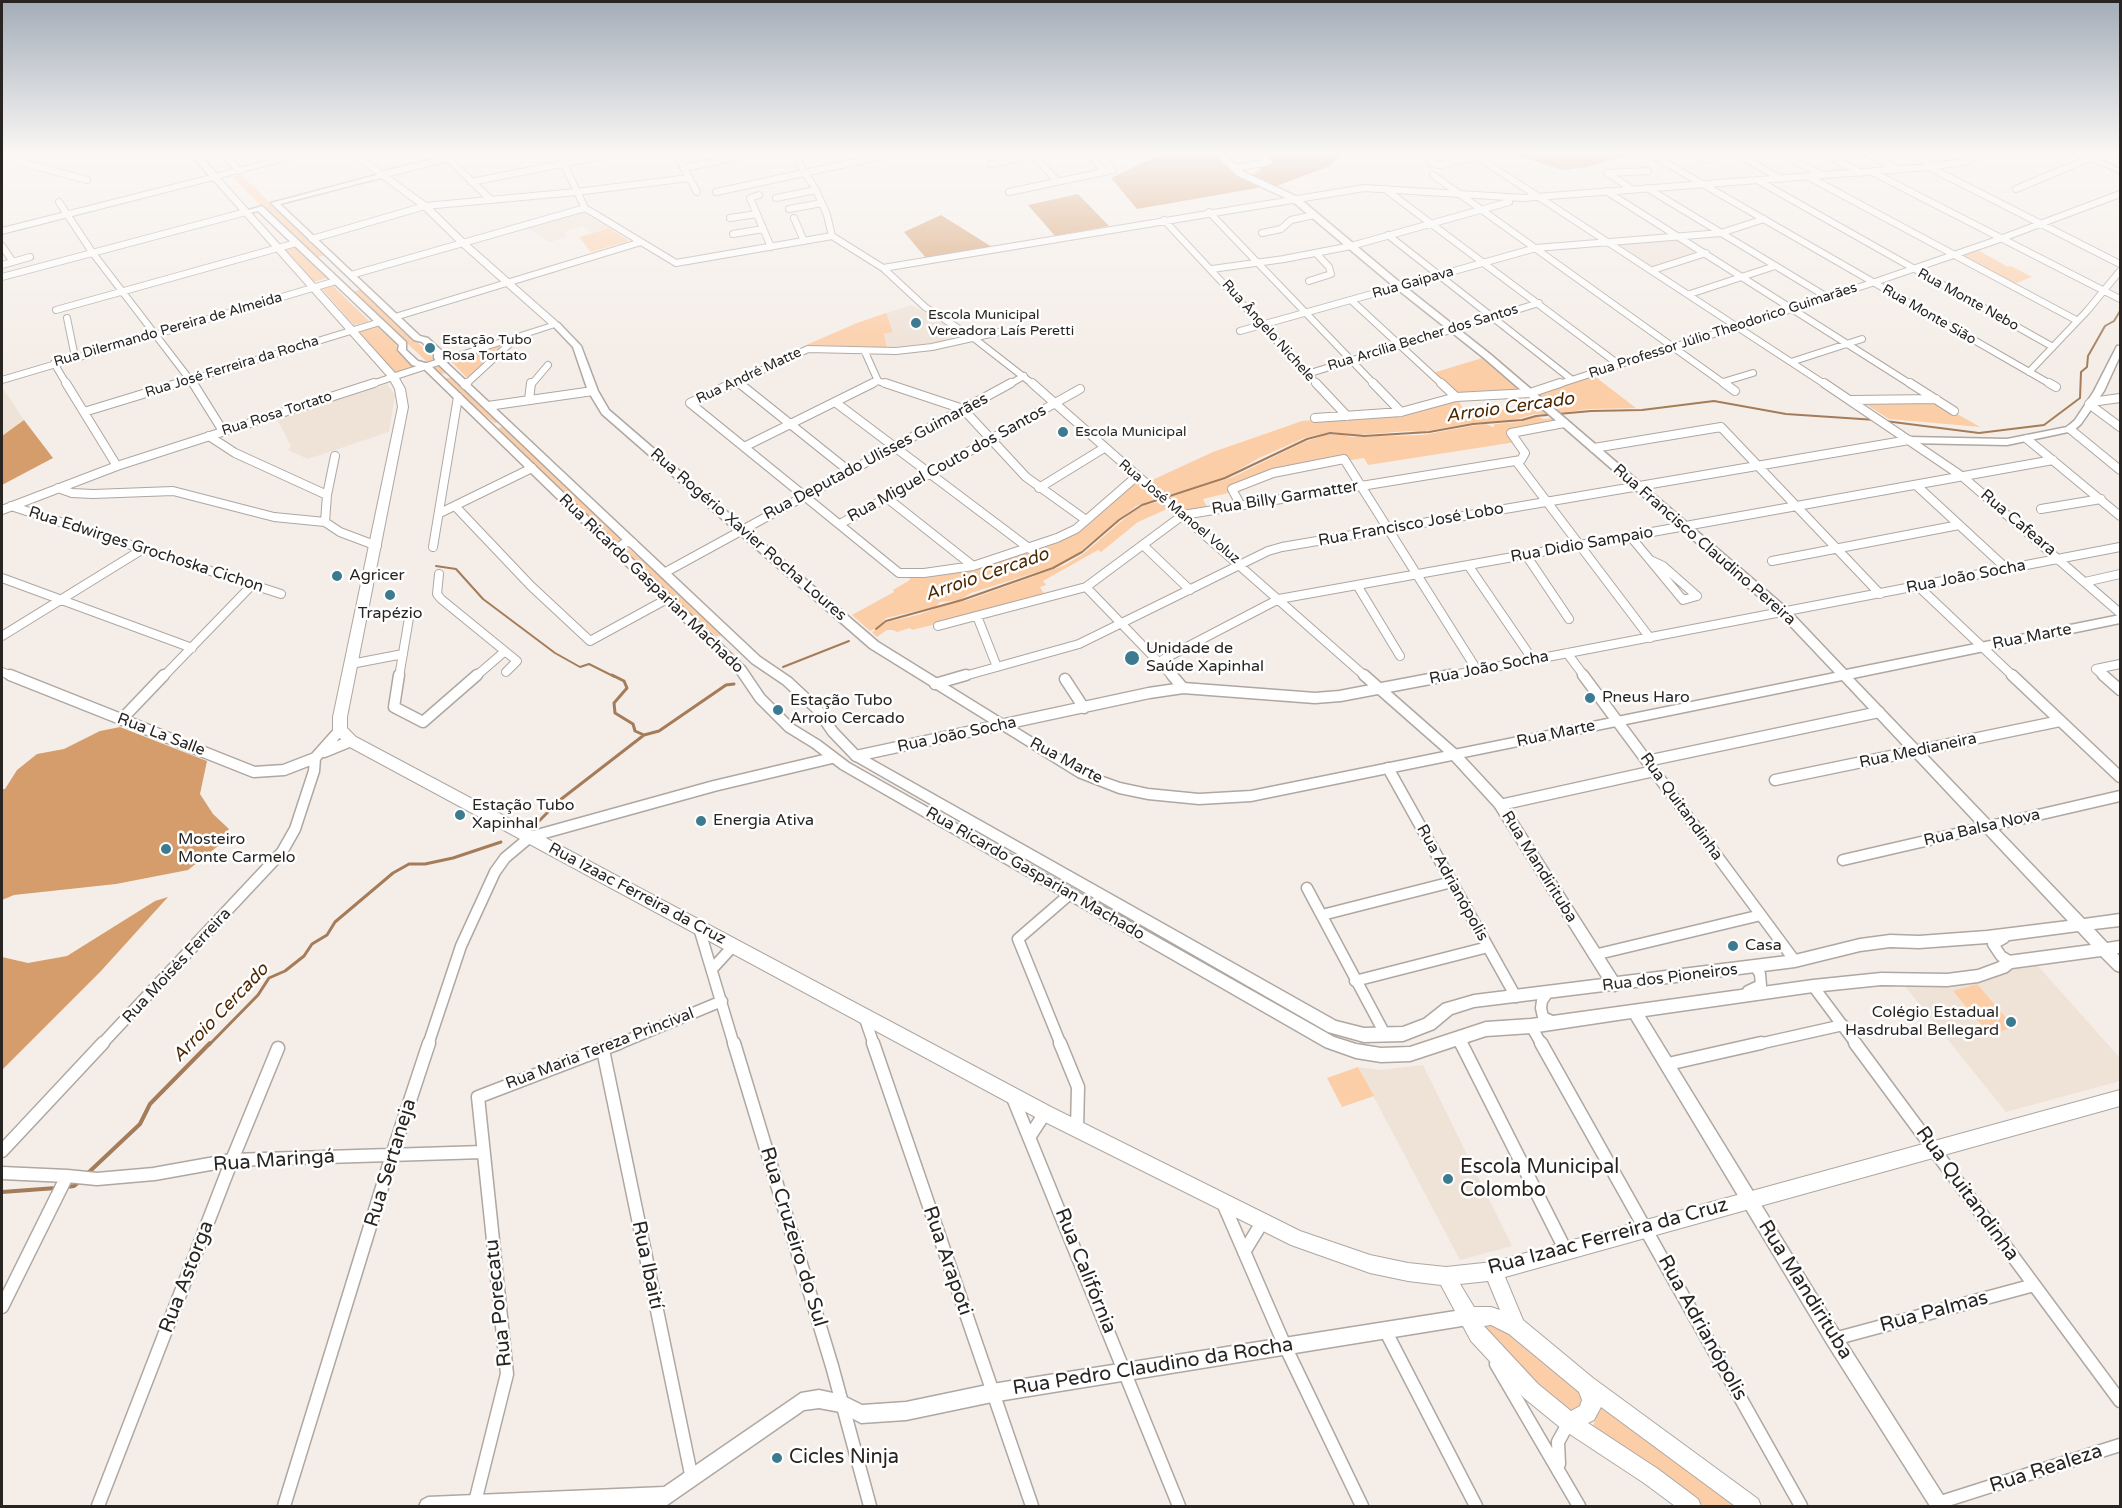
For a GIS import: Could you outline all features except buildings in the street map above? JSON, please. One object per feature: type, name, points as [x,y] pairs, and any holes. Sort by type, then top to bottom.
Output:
[{"type":"main road","points":[[2,231],[35,222]]},
{"type":"main road","points":[[255,222],[393,377],[400,389],[403,407],[377,546],[340,717],[345,736]]},
{"type":"main road","points":[[442,222],[556,325]]},
{"type":"main road","name":"Rua Rosa Tortato","points":[[393,377],[556,325]]},
{"type":"main road","name":"Rua Izaac Ferreira da Cruz","points":[[345,736],[1077,1130],[1297,1239],[1370,1264],[1446,1276],[1493,1271],[2121,1098]]},
{"type":"main road","points":[[1493,1271],[1516,1327]]},
{"type":"main road","points":[[1446,1276],[1478,1334],[1516,1377],[1569,1422],[1651,1476],[1691,1506]]},
{"type":"main road","points":[[1467,1317],[1491,1316],[1516,1327],[1586,1385],[1750,1506]]},
{"type":"main road","points":[[1569,1422],[1587,1413],[1591,1407],[1590,1392],[1586,1385]]},
{"type":"street","points":[[73,222],[92,252],[191,380],[223,431]]},
{"type":"street","points":[[2,277],[206,222]]},
{"type":"street","name":"Rua Ricardo Gasparian Machado","points":[[274,222],[403,344],[402,350],[415,363],[426,366],[741,670],[760,699],[790,728],[816,744],[832,758],[1330,1042],[1356,1051],[1381,1055],[1410,1054]]},
{"type":"street","name":"Rua Ricardo Gasparian Machado","points":[[295,222],[417,338],[425,340],[439,353],[438,358],[441,362],[756,660],[787,681],[816,709],[832,732],[856,756],[1333,1027],[1364,1035],[1403,1034]]},
{"type":"street","points":[[312,239],[369,222]]},
{"type":"street","points":[[351,275],[537,222]]},
{"type":"street","points":[[609,222],[676,263],[832,236],[828,222]]},
{"type":"street","points":[[760,222],[771,247]]},
{"type":"street","points":[[795,222],[804,241]]},
{"type":"street","points":[[883,268],[1150,222]]},
{"type":"street","name":"Rua Ângelo Nichele","points":[[1166,222],[1347,416]]},
{"type":"street","points":[[1219,222],[1401,412]]},
{"type":"street","points":[[1262,234],[1281,229],[1288,222]]},
{"type":"street","name":"Rua Francisco Claudino Pereira","points":[[1323,222],[1530,393],[1785,613],[2121,966]]},
{"type":"street","points":[[1500,222],[1735,391]]},
{"type":"street","name":"Rua Cafeara","points":[[1580,222],[1851,400],[1963,477],[2121,613]]},
{"type":"street","points":[[1657,222],[1954,411]]},
{"type":"street","points":[[1704,222],[1827,297]]},
{"type":"street","name":"Rua Gaipava","points":[[1240,331],[1536,248],[1721,233],[1754,222]]},
{"type":"street","name":"Rua Monte Sião","points":[[1770,222],[2056,387]]},
{"type":"street","name":"Rua Monte Nebo","points":[[1831,222],[2053,347]]},
{"type":"street","points":[[1896,222],[2076,320]]},
{"type":"street","points":[[1968,222],[2117,298]]},
{"type":"street","points":[[2039,222],[2121,264]]},
{"type":"street","name":"Rua Professor Júlio Theodorico Guimarães","points":[[1315,418],[1401,412],[1456,397],[1530,393],[1872,283],[2046,222]]},
{"type":"street","points":[[1212,269],[1351,246],[1430,223],[1618,364]]},
{"type":"street","points":[[733,234],[763,229]]},
{"type":"street","points":[[1388,235],[1571,379]]},
{"type":"street","name":"Rua José Manoel Voluz","points":[[832,236],[883,268],[925,307],[975,339],[1024,376],[1455,755]]},
{"type":"street","points":[[395,317],[641,242]]},
{"type":"street","points":[[56,310],[296,243]]},
{"type":"street","points":[[2,246],[13,262]]},
{"type":"street","points":[[1309,281],[1331,274],[1329,267],[1316,253]]},
{"type":"street","points":[[1653,270],[1706,253]]},
{"type":"street","points":[[2,264],[30,257]]},
{"type":"street","points":[[315,261],[332,257]]},
{"type":"street","points":[[1689,294],[1775,266]]},
{"type":"street","points":[[2029,372],[2121,271]]},
{"type":"street","name":"Rua Dilermando Pereira de Almeida","points":[[2,380],[336,280]]},
{"type":"street","points":[[346,290],[354,290],[362,285]]},
{"type":"street","points":[[1352,301],[1456,397]]},
{"type":"street","name":"Rua Arcília Becher dos Santos","points":[[1307,374],[1539,303]]},
{"type":"street","points":[[67,318],[75,357]]},
{"type":"street","name":"Rua José Ferreira da Rocha","points":[[84,412],[380,322]]},
{"type":"street","name":"Rua Rogério Xavier Rocha Loures","points":[[556,325],[577,346],[593,391],[605,412],[874,645],[1002,726]]},
{"type":"street","points":[[878,381],[865,352],[932,347],[999,332]]},
{"type":"street","points":[[465,384],[516,338]]},
{"type":"street","points":[[1791,362],[1862,339]]},
{"type":"street","points":[[1909,440],[1980,443],[2027,439],[2070,429],[2078,422],[2090,403],[2121,348]]},
{"type":"street","name":"Rua André Matte","points":[[744,447],[690,404],[808,349],[865,352]]},
{"type":"street","points":[[54,363],[117,466]]},
{"type":"street","points":[[530,400],[531,383],[548,365]]},
{"type":"street","points":[[438,378],[453,373]]},
{"type":"street","points":[[1723,382],[1753,373]]},
{"type":"street","name":"Rua Deputado Ulisses Guimarães","points":[[664,573],[1024,376]]},
{"type":"street","name":"Rua Rosa Tortato","points":[[2,510],[117,466],[393,377]]},
{"type":"street","points":[[1086,520],[1040,488],[990,440],[963,409],[878,381],[744,447],[899,573],[924,573],[973,566],[1030,549],[1057,538],[1086,520],[1137,476]]},
{"type":"street","points":[[737,382],[849,471]]},
{"type":"street","name":"Rua Miguel Couto dos Santos","points":[[840,524],[1080,389]]},
{"type":"street","points":[[488,406],[593,391]]},
{"type":"street","points":[[433,547],[458,397]]},
{"type":"street","points":[[2090,403],[2121,398]]},
{"type":"street","points":[[1851,400],[1936,399]]},
{"type":"street","points":[[835,402],[1030,549]]},
{"type":"street","points":[[2090,403],[2121,427]]},
{"type":"street","points":[[1562,421],[1511,433],[1525,453],[1525,457],[1516,461],[1650,638]]},
{"type":"street","points":[[491,429],[506,423]]},
{"type":"street","points":[[1594,448],[1720,427],[1880,594]]},
{"type":"street","points":[[2070,429],[2121,470]]},
{"type":"street","points":[[209,436],[255,463],[327,495]]},
{"type":"street","points":[[2027,439],[2121,516]]},
{"type":"street","name":"Rua Francisco José Lobo","points":[[935,684],[1066,649],[1282,547],[1909,440]]},
{"type":"street","points":[[1040,488],[1104,448]]},
{"type":"street","points":[[325,522],[327,495],[335,456]]},
{"type":"street","points":[[1241,506],[1232,489],[1273,473],[1344,459],[1477,670]]},
{"type":"street","name":"Rua Didio Sampaio","points":[[1160,661],[1279,598],[2053,460]]},
{"type":"street","name":"Rua Billy Garmatter","points":[[938,626],[1086,587],[1183,515],[1516,461]]},
{"type":"street","points":[[440,513],[532,468]]},
{"type":"street","points":[[1916,485],[2007,569]]},
{"type":"street","points":[[58,488],[72,493],[93,494],[173,491],[274,517],[325,522],[340,532],[377,546]]},
{"type":"street","points":[[887,498],[973,566]]},
{"type":"street","points":[[2041,509],[2100,499]]},
{"type":"street","name":"Rua Edwirges Grochoska Cichon","points":[[11,506],[281,594]]},
{"type":"street","points":[[455,506],[531,586],[590,641],[667,599]]},
{"type":"street","points":[[1772,561],[1959,525]]},
{"type":"street","points":[[1630,536],[1683,600],[1697,596],[1663,566],[1650,560]]},
{"type":"street","points":[[616,549],[626,542],[633,543]]},
{"type":"street","points":[[1144,546],[1190,590]]},
{"type":"street","name":"Rua João Socha","points":[[856,756],[1149,693],[1184,688],[1315,698],[1378,689],[2121,547]]},
{"type":"street","points":[[2,636],[143,549]]},
{"type":"street","points":[[1526,555],[1569,619]]},
{"type":"street","points":[[1468,565],[1533,660]]},
{"type":"street","points":[[438,574],[437,594],[441,599],[517,661],[506,672]]},
{"type":"street","points":[[2085,582],[2121,574]]},
{"type":"street","points":[[2,578],[192,648]]},
{"type":"street","points":[[121,720],[252,585]]},
{"type":"street","points":[[1357,585],[1400,656]]},
{"type":"street","points":[[1919,586],[2121,777]]},
{"type":"street","points":[[1086,587],[1184,688]]},
{"type":"street","points":[[410,612],[394,707],[423,722],[504,652]]},
{"type":"street","points":[[977,616],[997,667]]},
{"type":"street","name":"Rua Marte","points":[[1002,726],[1082,774],[1119,788],[1148,794],[1199,799],[1251,796],[2121,619]]},
{"type":"street","points":[[713,643],[722,642],[730,635]]},
{"type":"street","name":"Rua Quitandinha","points":[[1568,653],[1795,961]]},
{"type":"street","points":[[351,664],[403,654]]},
{"type":"street","points":[[2121,664],[2096,669],[2121,690]]},
{"type":"street","name":"Rua La Salle","points":[[2,672],[254,772],[284,770],[318,755],[345,736]]},
{"type":"street","points":[[1065,679],[1084,708]]},
{"type":"street","points":[[1647,761],[1879,712]]},
{"type":"street","name":"Rua Medianeira","points":[[1775,780],[2060,721]]},
{"type":"street","name":"Rua La Salle","points":[[318,755],[345,736]]},
{"type":"street","name":"Rua Moisés Ferreira","points":[[2,1151],[282,852],[295,829],[318,755]]},
{"type":"street","name":"Rua Mandirituba","points":[[1455,755],[1500,805],[1594,955],[1616,985]]},
{"type":"street","points":[[530,837],[627,809],[832,758]]},
{"type":"street","name":"Rua Adrianópolis","points":[[1388,768],[1516,997]]},
{"type":"street","points":[[1500,805],[1654,771]]},
{"type":"street","name":"Rua Balsa Nova","points":[[1843,860],[2121,796]]},
{"type":"street","name":"Rua Sertaneja","points":[[284,1506],[392,1155],[471,921],[495,872],[506,858],[530,837]]},
{"type":"street","points":[[1322,915],[1452,882]]},
{"type":"street","points":[[1307,888],[1386,1036]]},
{"type":"street","points":[[1070,894],[1018,939],[1078,1087],[1077,1130]]},
{"type":"street","points":[[1594,955],[1761,915]]},
{"type":"street","name":"Rua dos Pioneiros","points":[[1403,1034],[1429,1024],[1448,1009],[1474,1001],[1795,961],[1880,942],[1988,937],[2121,920]]},
{"type":"street","name":"Rua Cruzeiro do Sul","points":[[698,926],[713,968],[870,1506]]},
{"type":"street","points":[[2010,962],[1995,950],[1993,944],[1995,941],[2029,932]]},
{"type":"street","points":[[713,968],[734,945]]},
{"type":"street","points":[[1355,981],[1488,947]]},
{"type":"street","name":"Rua dos Pioneiros","points":[[1410,1054],[1486,1029],[1531,1026],[1813,986],[1881,979],[1947,980],[1978,976],[2002,968],[2010,962],[2121,947]]},
{"type":"street","points":[[1719,999],[1761,985],[1760,974],[1755,966]]},
{"type":"street","name":"Rua Quitandinha","points":[[1813,986],[2121,1401]]},
{"type":"street","points":[[1548,992],[1542,1001],[1541,1008],[1544,1017],[1554,1022]]},
{"type":"street","name":"Rua Maria Tereza Princival","points":[[478,1097],[603,1050],[722,1000]]},
{"type":"street","name":"Rua Mandirituba","points":[[1634,1011],[1834,1339],[1939,1505]]},
{"type":"street","name":"Rua Arapoti","points":[[864,1016],[1032,1506]]},
{"type":"street","points":[[1668,1064],[1842,1025]]},
{"type":"street","name":"Rua Adrianópolis","points":[[1531,1026],[1801,1506]]},
{"type":"street","points":[[1458,1038],[1566,1251]]},
{"type":"street","name":"Rua Astorga","points":[[98,1506],[278,1047]]},
{"type":"street","name":"Rua Ibaití","points":[[603,1050],[692,1479]]},
{"type":"street","name":"Rua Califórnia","points":[[1011,1094],[1179,1506]]},
{"type":"street","name":"Rua Porecatu","points":[[474,1505],[507,1374],[478,1097]]},
{"type":"street","points":[[1030,1136],[1045,1113]]},
{"type":"street","name":"Rua Maringá","points":[[2,1173],[63,1184],[81,1178],[97,1179],[154,1174],[232,1160],[483,1152]]},
{"type":"street","points":[[2,1307],[63,1184]]},
{"type":"street","points":[[1222,1201],[1285,1346],[1362,1506]]},
{"type":"street","points":[[1244,1252],[1263,1221]]},
{"type":"street","name":"Rua Palmas","points":[[1834,1339],[2034,1285]]},
{"type":"street","name":"Rua Pedro Claudino da Rocha","points":[[666,1501],[692,1479],[801,1402],[819,1400],[842,1404],[861,1414],[906,1411],[992,1393],[1467,1317]]},
{"type":"street","points":[[1385,1330],[1476,1506]]},
{"type":"street","points":[[1478,1334],[1579,1506]]},
{"type":"street","points":[[1561,1472],[1557,1453],[1558,1442],[1569,1422]]},
{"type":"street","name":"Rua Realeza","points":[[1939,1505],[2121,1445]]},
{"type":"street","points":[[428,1506],[666,1501]]},
{"type":"shaded area","points":[[278,222],[291,222],[326,255],[314,258]]},
{"type":"shaded area","points":[[547,222],[600,222],[609,228],[590,233],[583,226],[564,232],[567,237],[549,242],[528,228]]},
{"type":"shaded area","points":[[925,222],[953,222],[992,247],[926,258],[904,232]]},
{"type":"shaded area","points":[[1043,222],[1105,222],[1109,226],[1055,236]]},
{"type":"shaded area","points":[[609,228],[629,241],[591,252],[579,237]]},
{"type":"shaded area","points":[[1674,239],[1696,253],[1652,267],[1617,243]]},
{"type":"shaded area","points":[[294,247],[327,278],[314,282],[285,249]]},
{"type":"shaded area","points":[[1978,250],[2032,277],[2014,284],[1961,256]]},
{"type":"shaded area","points":[[332,285],[369,321],[354,325],[321,288]]},
{"type":"shaded area","points":[[362,289],[449,373],[440,374],[352,292]]},
{"type":"shaded area","name":"Escola Municipal Vereadora Laís Peretti","points":[[912,305],[962,334],[939,342],[887,348],[884,334],[893,332],[886,313]]},
{"type":"shaded area","points":[[886,313],[893,332],[884,334],[887,348],[806,345],[857,323]]},
{"type":"shaded area","points":[[378,324],[395,340],[399,352],[415,367],[396,373],[357,330]]},
{"type":"shaded area","points":[[509,341],[467,378],[451,361]]},
{"type":"shaded area","points":[[1482,358],[1523,392],[1455,394],[1433,373]]},
{"type":"shaded area","points":[[1593,375],[1636,408],[1589,409],[1560,413],[1537,395]]},
{"type":"shaded area","points":[[444,378],[451,378],[501,422],[495,423],[476,409]]},
{"type":"shaded area","points":[[387,384],[395,395],[389,432],[308,459],[288,450],[291,446],[277,419]]},
{"type":"shaded area","points":[[2,387],[24,420],[2,436]]},
{"type":"shaded area","points":[[1457,399],[1466,412],[1541,407],[1550,415],[1535,414],[1509,421],[1473,423],[1420,432],[1356,435],[1330,432],[1304,438],[1259,458],[1226,477],[1183,491],[1168,495],[1150,481],[1213,452],[1302,421],[1410,413]]},
{"type":"shaded area","points":[[1935,401],[1980,427],[1889,419],[1867,405]]},
{"type":"shaded area","points":[[1537,416],[1543,419],[1553,418],[1557,421],[1516,431],[1516,442],[1368,465],[1364,458],[1274,472],[1232,492],[1203,499],[1207,507],[1184,510],[1170,497],[1233,477],[1304,442],[1325,435],[1340,434],[1351,437],[1423,435],[1486,424],[1493,427],[1495,424],[1520,422]]},
{"type":"shaded area","points":[[24,420],[53,458],[2,485],[2,436]]},
{"type":"shaded area","points":[[504,426],[624,539],[613,542],[497,429]]},
{"type":"shaded area","points":[[1135,483],[1143,485],[1157,499],[1136,506],[1078,553],[1053,567],[971,593],[960,600],[940,602],[935,607],[886,618],[879,627],[870,631],[852,615],[894,592],[893,590],[910,580],[909,577],[974,568],[1056,542]]},
{"type":"shaded area","points":[[1159,502],[1167,509],[1138,522],[1101,552],[1098,550],[1043,581],[1046,585],[1040,587],[1046,597],[912,630],[910,628],[897,632],[887,630],[877,637],[872,632],[887,622],[968,600],[1065,565],[1083,554],[1131,513],[1145,505]]},
{"type":"shaded area","points":[[625,546],[658,572],[723,636],[716,636],[683,609],[620,548]]},
{"type":"shaded area","points":[[120,727],[207,761],[200,794],[213,814],[229,829],[218,846],[188,870],[116,884],[14,895],[2,900],[2,789],[5,789],[17,770],[37,754],[64,749],[100,731]]},
{"type":"shaded area","points":[[168,897],[101,971],[2,1070],[2,957],[28,963],[67,956],[155,901]]},
{"type":"shaded area","name":"Colégio Estadual Hasdrubal Bellegard","points":[[2037,965],[2120,1058],[2120,1081],[2006,1112],[1904,985]]},
{"type":"shaded area","points":[[1977,984],[2014,1027],[1990,1035],[1953,991]]},
{"type":"shaded area","name":"Escola Municipal Colombo","points":[[1423,1065],[1512,1246],[1460,1260],[1358,1067],[1381,1070]]},
{"type":"shaded area","points":[[1358,1067],[1374,1096],[1342,1107],[1327,1078]]},
{"type":"shaded area","points":[[1492,1318],[1576,1385],[1582,1400],[1580,1407],[1573,1412],[1566,1411],[1529,1379],[1482,1324]]},
{"type":"shaded area","points":[[1600,1405],[1737,1506],[1704,1506],[1658,1471],[1591,1432]]},
{"type":"waterway","name":"Arroio Cercado","points":[[1885,421],[1979,433],[2044,425],[2080,398],[2081,372],[2087,367],[2088,356],[2105,326],[2114,321],[2120,311]]},
{"type":"waterway","name":"Arroio Cercado","points":[[876,629],[886,621],[962,600],[1053,568],[1082,552],[1119,520],[1142,505],[1225,478],[1307,439],[1330,433],[1364,436],[1429,432],[1473,424],[1522,420],[1536,416],[1591,411],[1642,410],[1714,401],[1786,414],[1876,420]]},
{"type":"waterway","points":[[436,566],[456,569],[483,599],[555,653],[580,667],[589,664],[615,677]]},
{"type":"waterway","name":"Arroio Cercado","points":[[783,667],[849,641]]},
{"type":"waterway","points":[[612,675],[624,681],[627,688],[614,703],[615,713],[633,724],[635,731],[644,735]]},
{"type":"waterway","name":"Arroio Cercado","points":[[644,735],[659,731],[726,685],[734,684]]},
{"type":"waterway","name":"Arroio Cercado","points":[[535,825],[560,800],[644,735]]},
{"type":"waterway","name":"Arroio Cercado","points":[[209,1045],[258,995],[269,978],[285,971],[304,956],[312,944],[327,935],[335,922],[393,873],[409,864],[425,864],[453,858],[501,842]]},
{"type":"waterway","name":"Arroio Cercado","points":[[88,1173],[140,1124],[150,1104],[210,1043]]},
{"type":"waterway","name":"Arroio Cercado","points":[[66,1187],[74,1186],[79,1182]]},
{"type":"waterway","name":"Arroio Cercado","points":[[2,1192],[56,1188]]},
{"type":"place","name":"Escola Municipal Vereadora Laís Peretti","points":[[916,323]]},
{"type":"place","name":"Estação Tubo Rosa Tortato","points":[[430,348]]},
{"type":"place","name":"Escola Municipal","points":[[1063,432]]},
{"type":"place","name":"Agricer","points":[[337,576]]},
{"type":"place","name":"Trapézio","points":[[390,595]]},
{"type":"place","name":"Unidade de Saúde Xapinhal","points":[[1132,658]]},
{"type":"place","name":"Pneus Haro","points":[[1590,698]]},
{"type":"place","name":"Estação Tubo Arroio Cercado","points":[[778,710]]},
{"type":"place","name":"Estação Tubo Xapinhal","points":[[460,815]]},
{"type":"place","name":"Energia Ativa","points":[[701,821]]},
{"type":"place","name":"Mosteiro Monte Carmelo","points":[[166,849]]},
{"type":"place","name":"Casa","points":[[1733,946]]},
{"type":"place","name":"Colégio Estadual Hasdrubal Bellegard","points":[[2011,1022]]},
{"type":"place","name":"Escola Municipal Colombo","points":[[1448,1179]]},
{"type":"place","name":"Cicles Ninja","points":[[777,1458]]}]
